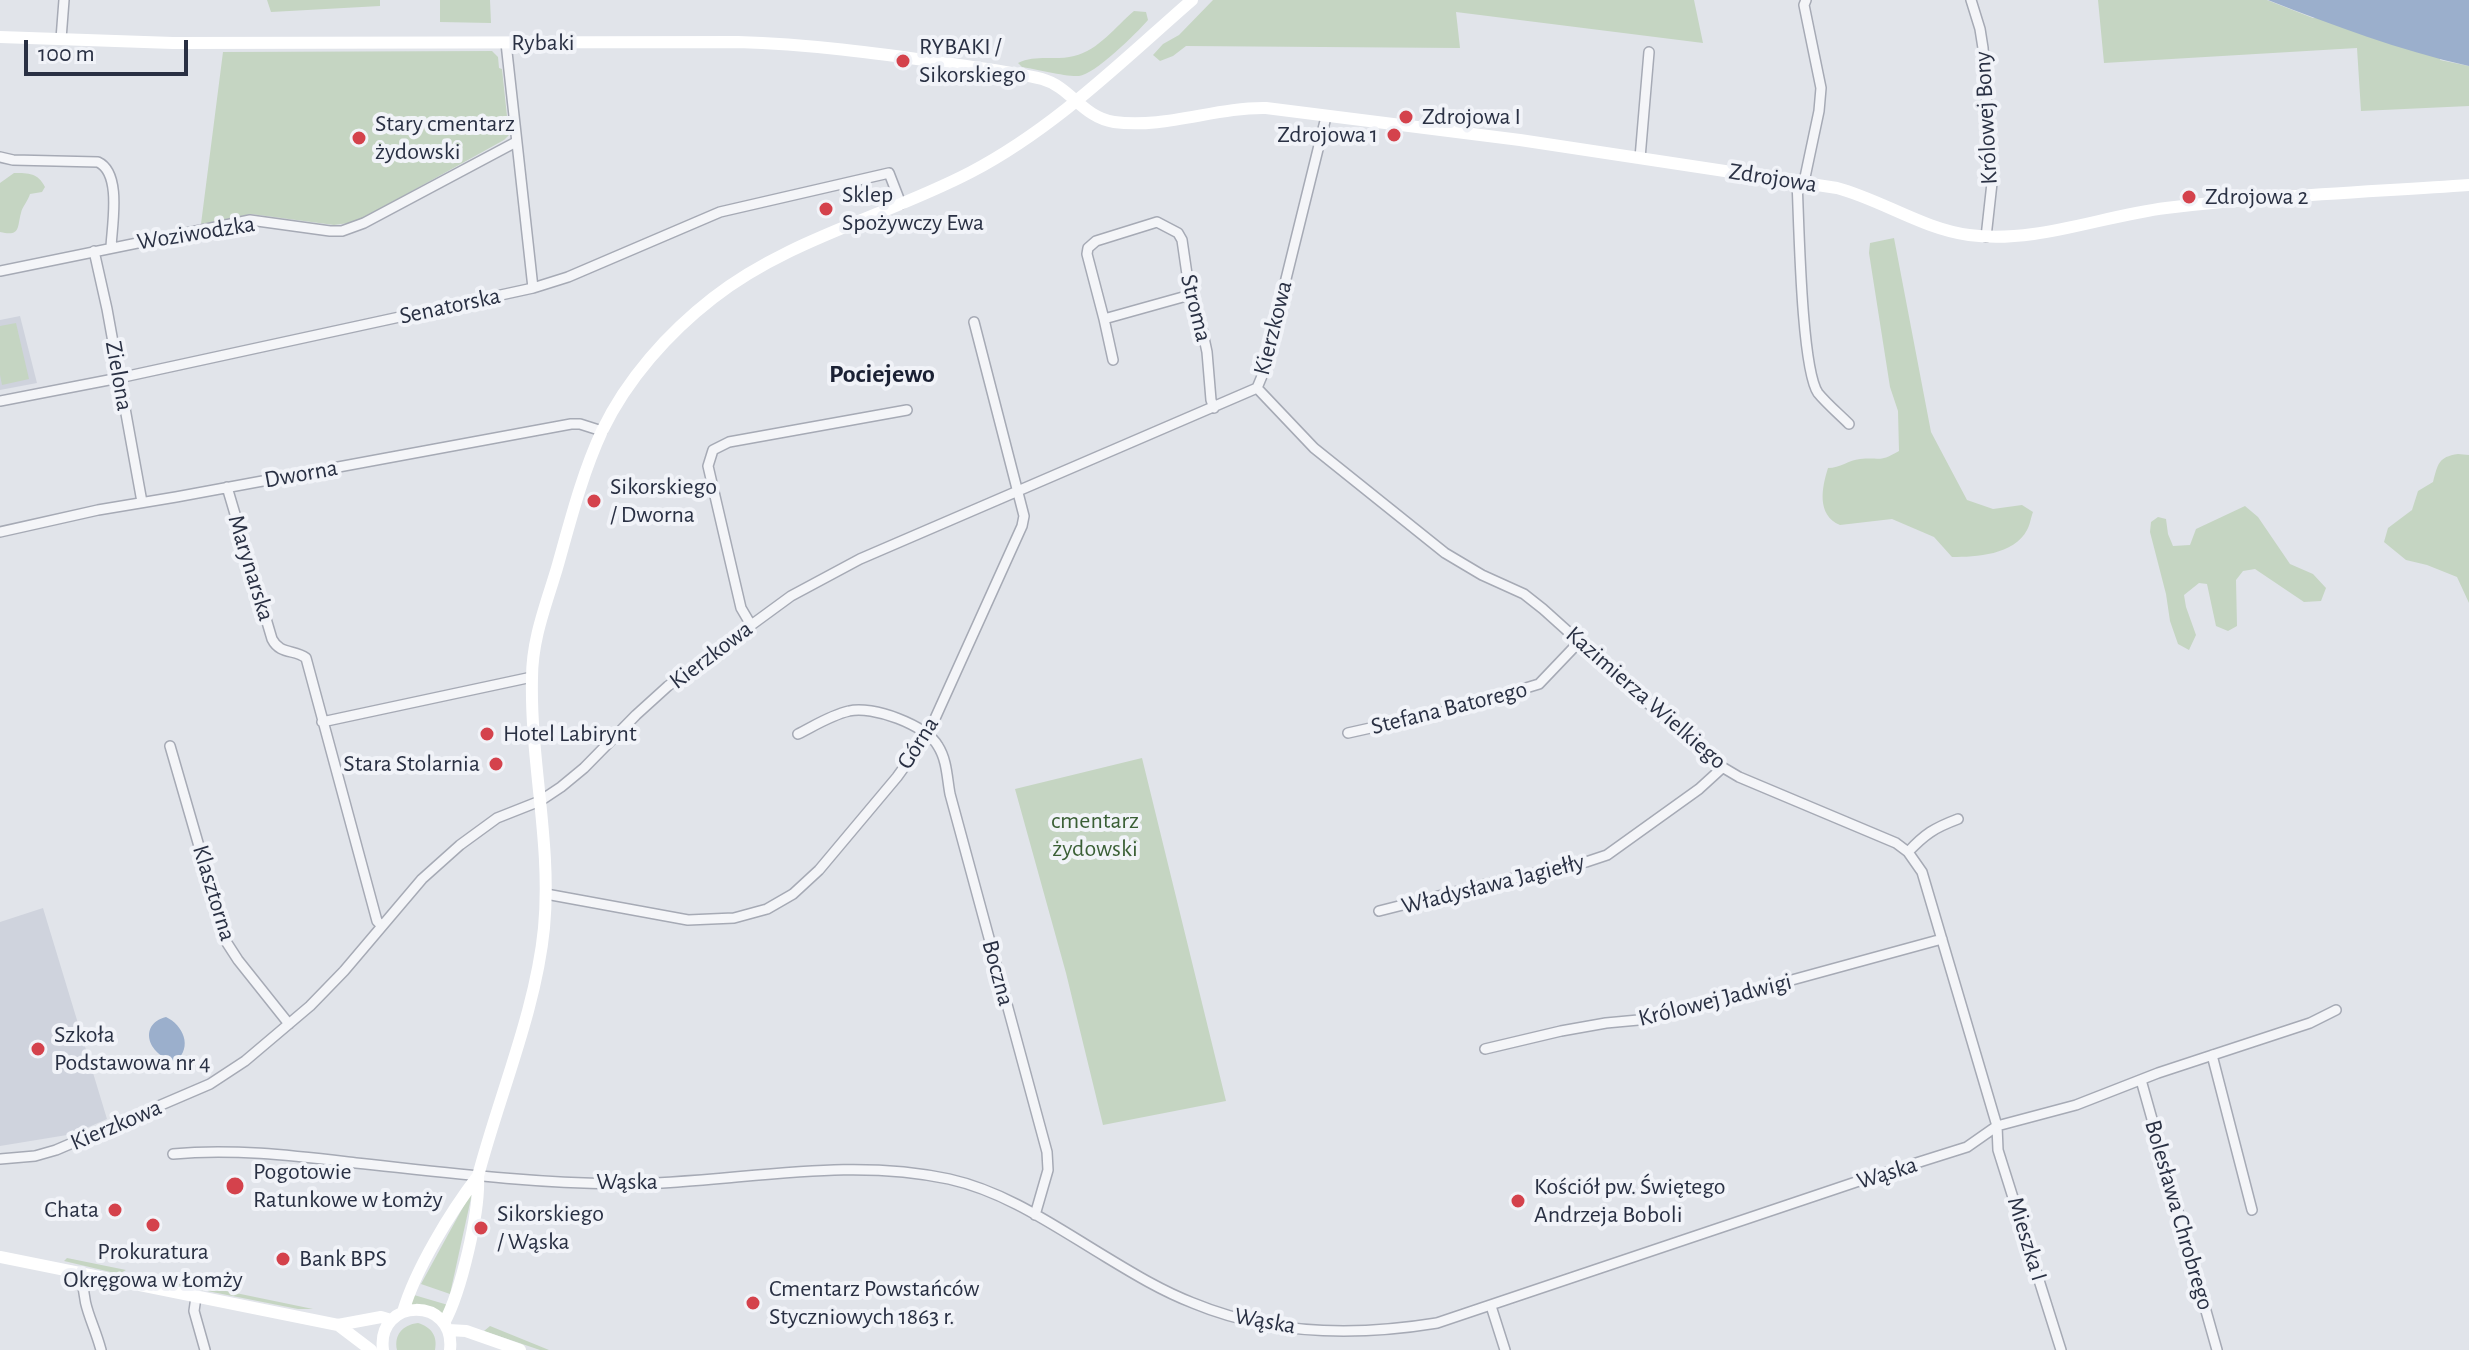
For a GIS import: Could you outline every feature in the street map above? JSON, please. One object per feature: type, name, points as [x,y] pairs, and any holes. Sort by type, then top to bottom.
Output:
[{"type":"street","points":[[61,39],[64,0]]},
{"type":"street","points":[[450,1350],[446,1327],[479,1198],[478,1176],[538,970],[544,929],[546,894],[532,677],[536,635],[569,523],[602,431],[623,392],[683,324],[723,290],[786,254],[968,174],[1003,154],[1076,101],[1192,0]]},
{"type":"street","points":[[1806,0],[1804,5],[1821,88],[1819,111],[1800,182],[1805,326],[1811,372],[1819,393],[1849,424]]},
{"type":"street","name":"Królowej Bony","points":[[1971,0],[1983,48],[1992,167],[1986,237]]},
{"type":"street","name":"Rybaki","points":[[0,37],[189,43],[738,42],[819,46],[1032,77],[1056,85],[1076,101]]},
{"type":"street","points":[[506,43],[533,288]]},
{"type":"street","points":[[1640,158],[1649,52]]},
{"type":"street","name":"Zdrojowa","points":[[1076,101],[1097,118],[1123,123],[1257,108],[1520,140],[1851,192],[1956,233],[1986,237],[2023,236],[2144,211],[2187,206],[2469,185]]},
{"type":"street","name":"Kierzkowa","points":[[0,1159],[35,1156],[56,1150],[210,1084],[245,1061],[344,971],[422,879],[460,845],[497,818],[540,801],[584,768],[668,686],[791,596],[824,577],[1257,388],[1326,117]]},
{"type":"street","name":"Woziwodzka","points":[[0,271],[250,220],[330,231],[348,229],[516,142]]},
{"type":"street","points":[[0,157],[90,162],[106,166],[113,189],[111,247]]},
{"type":"street","name":"Senatorska","points":[[0,401],[533,288],[568,277],[720,212],[889,173],[901,204]]},
{"type":"street","name":"Stroma","points":[[1104,319],[1088,248],[1096,241],[1157,222],[1174,230],[1180,237],[1190,295],[1204,338],[1214,408]]},
{"type":"street","name":"Zielona","points":[[94,251],[142,502]]},
{"type":"street","points":[[1113,360],[1104,319],[1190,295]]},
{"type":"street","name":"Górna","points":[[546,894],[688,920],[734,918],[767,909],[793,894],[819,870],[897,777],[928,734],[1022,526],[1024,511],[974,322]]},
{"type":"street","name":"Kazimierza Wielkiego","points":[[1257,388],[1314,448],[1445,553],[1482,575],[1524,594],[1722,768],[1878,835],[1908,852]]},
{"type":"street","points":[[751,625],[741,608],[708,466],[713,450],[729,442],[907,410]]},
{"type":"street","name":"Dworna","points":[[0,532],[142,502],[571,424],[602,431]]},
{"type":"street","name":"Marynarska","points":[[227,487],[272,639],[283,651],[298,653],[306,658],[377,921],[382,926]]},
{"type":"street","name":"Stefana Batorego","points":[[1348,733],[1460,708],[1539,684],[1580,641]]},
{"type":"street","points":[[322,722],[532,677]]},
{"type":"street","points":[[798,734],[839,714],[864,709],[928,734]]},
{"type":"street","name":"Boczna","points":[[928,734],[942,755],[1047,1152],[1048,1170],[1035,1215]]},
{"type":"street","name":"Klasztorna","points":[[170,746],[227,943],[289,1024]]},
{"type":"street","name":"Władysława Jagiełły","points":[[1379,911],[1607,855],[1709,782],[1722,768]]},
{"type":"street","points":[[1958,819],[1923,835],[1908,852],[1922,872],[1997,1126]]},
{"type":"street","name":"Królowej Jadwigi","points":[[1485,1049],[1561,1031],[1649,1019],[1942,939]]},
{"type":"street","name":"Wąska","points":[[173,1154],[266,1155],[478,1176],[616,1184],[808,1170],[918,1173],[971,1185],[1035,1215],[1164,1290],[1202,1307],[1257,1321],[1319,1330],[1369,1331],[1437,1323],[1856,1182],[1955,1152],[1997,1126],[2076,1105],[2310,1023],[2336,1010]]},
{"type":"street","points":[[2212,1055],[2252,1210]]},
{"type":"street","name":"Bolesława Chrobrego","points":[[2141,1080],[2217,1350]]},
{"type":"street","name":"Mieszka I","points":[[1997,1126],[1998,1150],[2061,1350]]},
{"type":"street","points":[[0,1257],[338,1325],[386,1318],[405,1305],[458,1202],[478,1176]]},
{"type":"street","points":[[83,1274],[86,1312],[101,1350]]},
{"type":"street","points":[[196,1297],[194,1311],[205,1350]]},
{"type":"street","points":[[405,1305],[426,1310],[446,1327],[466,1331],[489,1345],[520,1350]]},
{"type":"street","points":[[1491,1306],[1505,1350]]},
{"type":"street","points":[[453,1307],[466,1331]]},
{"type":"street","points":[[383,1350],[386,1318]]},
{"type":"street","points":[[338,1325],[371,1350]]},
{"type":"shaded area","points":[[20,316],[37,383],[0,390],[0,320]]},
{"type":"shaded area","points":[[43,908],[107,1119],[73,1134],[0,1146],[0,922]]},
{"type":"green space","points":[[267,0],[380,0],[380,6],[271,12]]},
{"type":"green space","points":[[440,0],[490,0],[491,23],[440,22]]},
{"type":"green space","points":[[1213,0],[1694,0],[1703,43],[1456,12],[1460,48],[1186,46],[1160,61],[1153,55],[1163,44],[1179,35]]},
{"type":"green space","points":[[2098,0],[2267,0],[2313,18],[2469,0],[2440,60],[2469,66],[2469,106],[2361,111],[2357,48],[2104,63]]},
{"type":"green space","points":[[1134,11],[1146,12],[1148,20],[1115,52],[1086,74],[1059,74],[1022,67],[1018,63],[1083,53],[1099,43]]},
{"type":"green space","name":"Stary cmentarz żydowski","points":[[492,51],[502,69],[509,135],[504,140],[356,222],[334,225],[251,214],[201,224],[223,52]]},
{"type":"green space","points":[[14,173],[32,175],[45,187],[42,192],[30,194],[15,232],[0,232],[0,183]]},
{"type":"green space","points":[[1894,238],[1931,432],[1967,500],[1993,509],[2022,505],[2033,512],[2021,538],[2004,550],[1952,557],[1934,537],[1892,519],[1840,525],[1827,515],[1824,508],[1823,492],[1828,468],[1856,460],[1883,458],[1899,451],[1898,411],[1890,387],[1869,253],[1870,243]]},
{"type":"green space","points":[[16,323],[29,379],[2,385],[0,326]]},
{"type":"green space","points":[[2458,454],[2469,455],[2469,603],[2457,577],[2406,560],[2384,542],[2388,528],[2412,510],[2418,491],[2433,482],[2440,462]]},
{"type":"green space","points":[[2245,506],[2258,517],[2290,564],[2313,574],[2326,588],[2321,601],[2304,602],[2255,569],[2243,571],[2236,580],[2237,626],[2228,631],[2216,626],[2207,584],[2199,583],[2184,595],[2196,635],[2189,650],[2178,644],[2170,621],[2150,532],[2151,522],[2158,517],[2166,519],[2173,546],[2190,545],[2196,529]]},
{"type":"green space","name":"cmentarz żydowski","points":[[1142,758],[1226,1101],[1103,1125],[1066,973],[1015,789]]},
{"type":"green space","points":[[473,1189],[450,1294],[421,1284]]},
{"type":"green space","points":[[67,1258],[126,1270],[119,1274],[64,1261]]},
{"type":"green space","points":[[168,1279],[313,1309],[298,1309],[172,1284]]},
{"type":"green space","points":[[414,1295],[448,1305],[446,1318],[409,1307]]},
{"type":"green space","points":[[418,1323],[432,1333],[435,1350],[397,1350],[400,1332]]},
{"type":"green space","points":[[490,1326],[549,1350],[540,1350],[484,1331]]},
{"type":"water","points":[[2268,0],[2469,0],[2469,66],[2392,45]]},
{"type":"water","points":[[166,1017],[177,1025],[184,1037],[184,1049],[176,1061],[159,1054],[150,1041],[151,1027]]},
{"type":"place","name":"RYBAKI / Sikorskiego","points":[[903,61]]},
{"type":"place","name":"Zdrojowa I","points":[[1406,117]]},
{"type":"place","name":"Zdrojowa 1","points":[[1394,135]]},
{"type":"place","name":"Stary cmentarz żydowski","points":[[359,138]]},
{"type":"place","name":"Zdrojowa 2","points":[[2189,197]]},
{"type":"place","name":"Sklep Spożywczy Ewa","points":[[826,209]]},
{"type":"place","name":"Sikorskiego / Dworna","points":[[594,501]]},
{"type":"place","name":"Hotel Labirynt","points":[[487,734]]},
{"type":"place","name":"Stara Stolarnia","points":[[496,764]]},
{"type":"place","name":"Szkoła Podstawowa nr 4","points":[[38,1049]]},
{"type":"place","name":"Pogotowie Ratunkowe w Łomży","points":[[235,1186]]},
{"type":"place","name":"Kościół pw. Świętego Andrzeja Boboli","points":[[1518,1201]]},
{"type":"place","name":"Chata","points":[[115,1210]]},
{"type":"place","name":"Prokuratura Okręgowa w Łomży","points":[[153,1225]]},
{"type":"place","name":"Sikorskiego / Wąska","points":[[481,1228]]},
{"type":"place","name":"Bank BPS","points":[[283,1259]]},
{"type":"place","name":"Cmentarz Powstańców Styczniowych 1863 r.","points":[[753,1303]]},
{"type":"district","name":"Pociejewo","points":[[882,374]]}]
